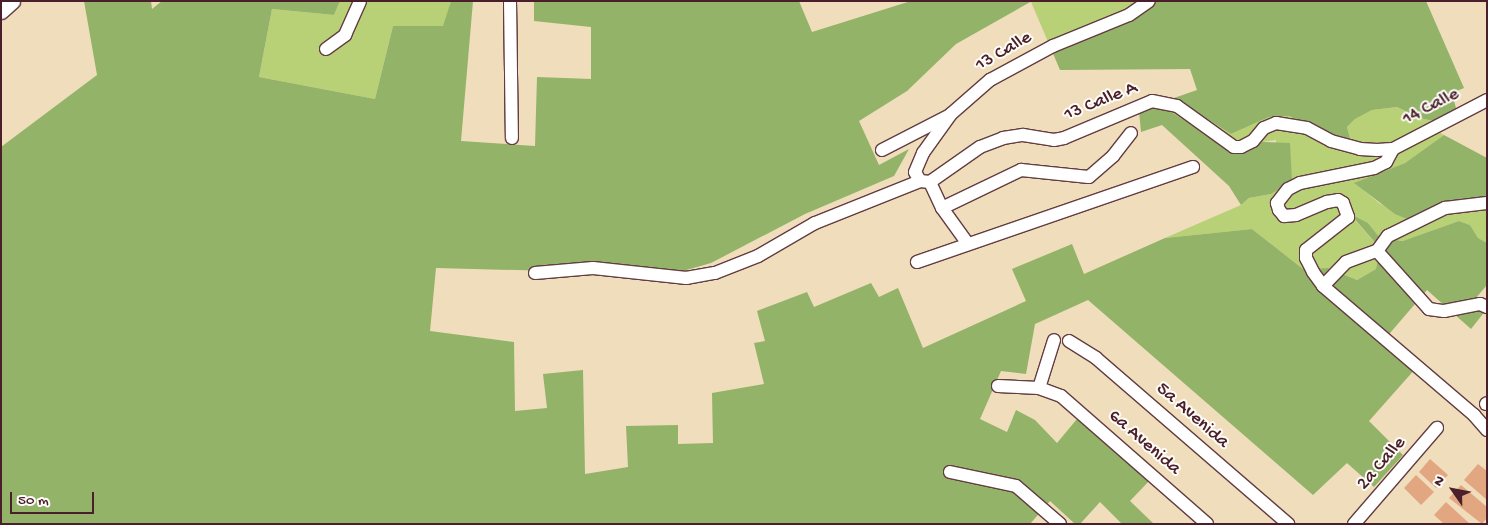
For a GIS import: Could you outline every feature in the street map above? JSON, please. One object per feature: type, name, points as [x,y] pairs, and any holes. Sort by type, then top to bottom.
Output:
[{"type":"street","points":[[1,12],[12,1]]},
{"type":"street","points":[[326,49],[344,34],[360,1]]},
{"type":"street","points":[[510,1],[512,138]]},
{"type":"street","name":"13 Calle","points":[[922,180],[915,167],[951,114],[990,80],[1053,46],[1129,15],[1149,1]]},
{"type":"street","name":"14 Calle","points":[[1393,149],[1487,100]]},
{"type":"street","name":"13 Calle A","points":[[922,180],[980,147],[1003,138],[1023,135],[1054,140],[1064,138],[1152,101],[1177,106],[1234,147],[1254,141],[1264,128],[1276,123],[1307,128],[1331,141],[1360,149],[1393,149]]},
{"type":"street","points":[[882,150],[951,114]]},
{"type":"street","points":[[942,208],[1021,170],[1089,177],[1113,156],[1131,133]]},
{"type":"street","points":[[1393,149],[1386,162],[1374,168],[1300,183],[1281,194],[1277,203],[1284,216],[1296,215],[1338,200],[1347,209],[1348,217],[1306,250],[1306,258],[1323,286],[1474,415],[1487,430]]},
{"type":"street","points":[[917,262],[1193,166]]},
{"type":"street","points":[[535,273],[593,268],[686,278],[715,273],[758,256],[815,223],[922,180],[968,244]]},
{"type":"street","points":[[1323,286],[1346,262],[1377,251],[1388,236],[1445,208],[1487,203]]},
{"type":"street","points":[[1377,251],[1429,309],[1444,311],[1480,304],[1487,307]]},
{"type":"street","points":[[998,386],[1034,388],[1054,340]]},
{"type":"street","name":"5a Avenida","points":[[1069,341],[1096,358],[1288,524]]},
{"type":"street","name":"6a Avenida","points":[[1034,388],[1055,392],[1207,524]]},
{"type":"street","name":"2a Calle","points":[[1354,524],[1437,428]]},
{"type":"street","points":[[950,472],[1016,486],[1060,524]]},
{"type":"green space","points":[[84,1],[151,1],[152,9],[162,1],[340,1],[334,15],[272,9],[259,77],[375,99],[393,26],[443,26],[451,1],[473,1],[461,141],[535,146],[537,77],[591,79],[591,27],[534,21],[534,1],[799,1],[812,32],[911,1],[1032,1],[956,44],[907,91],[859,121],[879,165],[909,149],[894,176],[805,214],[711,263],[672,274],[436,268],[430,331],[514,342],[515,411],[547,408],[543,374],[583,370],[585,474],[628,467],[626,426],[678,425],[678,444],[713,443],[712,393],[764,384],[754,343],[765,341],[757,311],[807,292],[814,307],[871,283],[879,297],[898,288],[923,348],[1026,301],[1012,269],[1072,244],[1084,274],[1165,238],[1252,229],[1303,269],[1328,268],[1357,280],[1376,269],[1380,248],[1350,214],[1368,223],[1380,238],[1403,241],[1459,221],[1470,225],[1478,238],[1487,243],[1487,285],[1475,299],[1486,310],[1471,329],[1427,290],[1384,340],[1416,368],[1369,421],[1403,455],[1374,487],[1347,463],[1313,495],[1088,300],[1035,324],[1026,374],[1001,371],[980,419],[1007,432],[1016,410],[1035,420],[1057,443],[1077,419],[1149,481],[1130,501],[1154,524],[1122,524],[1100,502],[1080,524],[1075,524],[1050,501],[1030,524],[1,524],[1,147],[97,75]]},
{"type":"green space","points":[[340,1],[451,1],[444,26],[393,26],[375,99],[259,77],[272,9],[334,15]]},
{"type":"green space","points":[[1142,1],[1136,8],[1049,44],[1031,2]]},
{"type":"green space","points":[[1142,1],[1426,1],[1464,88],[1452,93],[1457,112],[1438,122],[1420,118],[1397,107],[1372,110],[1355,119],[1347,127],[1350,139],[1339,139],[1289,116],[1269,117],[1231,134],[1174,98],[1197,90],[1190,69],[1060,70],[1049,44],[1080,36]]},
{"type":"green space","points":[[1174,99],[1231,134],[1269,117],[1289,116],[1349,139],[1347,127],[1355,119],[1372,110],[1397,107],[1420,118],[1438,122],[1430,127],[1444,135],[1405,163],[1355,183],[1379,203],[1412,221],[1463,198],[1487,198],[1487,243],[1478,238],[1470,225],[1459,221],[1404,241],[1380,238],[1368,223],[1351,216],[1380,248],[1376,269],[1357,280],[1328,268],[1303,269],[1252,229],[1165,238],[1241,205],[1249,198],[1271,194],[1276,140],[1263,142],[1248,150],[1221,145],[1159,104]]},
{"type":"green space","points":[[1159,104],[1221,144],[1248,150],[1262,142],[1290,143],[1292,181],[1271,194],[1249,198],[1241,205],[1229,186],[1162,125],[1141,132],[1139,111]]},
{"type":"green space","points":[[1444,135],[1487,158],[1487,198],[1463,198],[1412,221],[1395,214],[1354,183],[1405,163]]},
{"type":"building","points":[[1430,459],[1448,475],[1436,488],[1419,472]]},
{"type":"building","points":[[1478,464],[1487,471],[1487,500],[1464,480]]},
{"type":"building","points":[[1416,475],[1434,492],[1421,505],[1404,488]]},
{"type":"building","points":[[1461,485],[1487,507],[1487,518],[1482,524],[1449,498]]},
{"type":"building","points":[[1446,502],[1470,524],[1444,524],[1434,515]]}]
